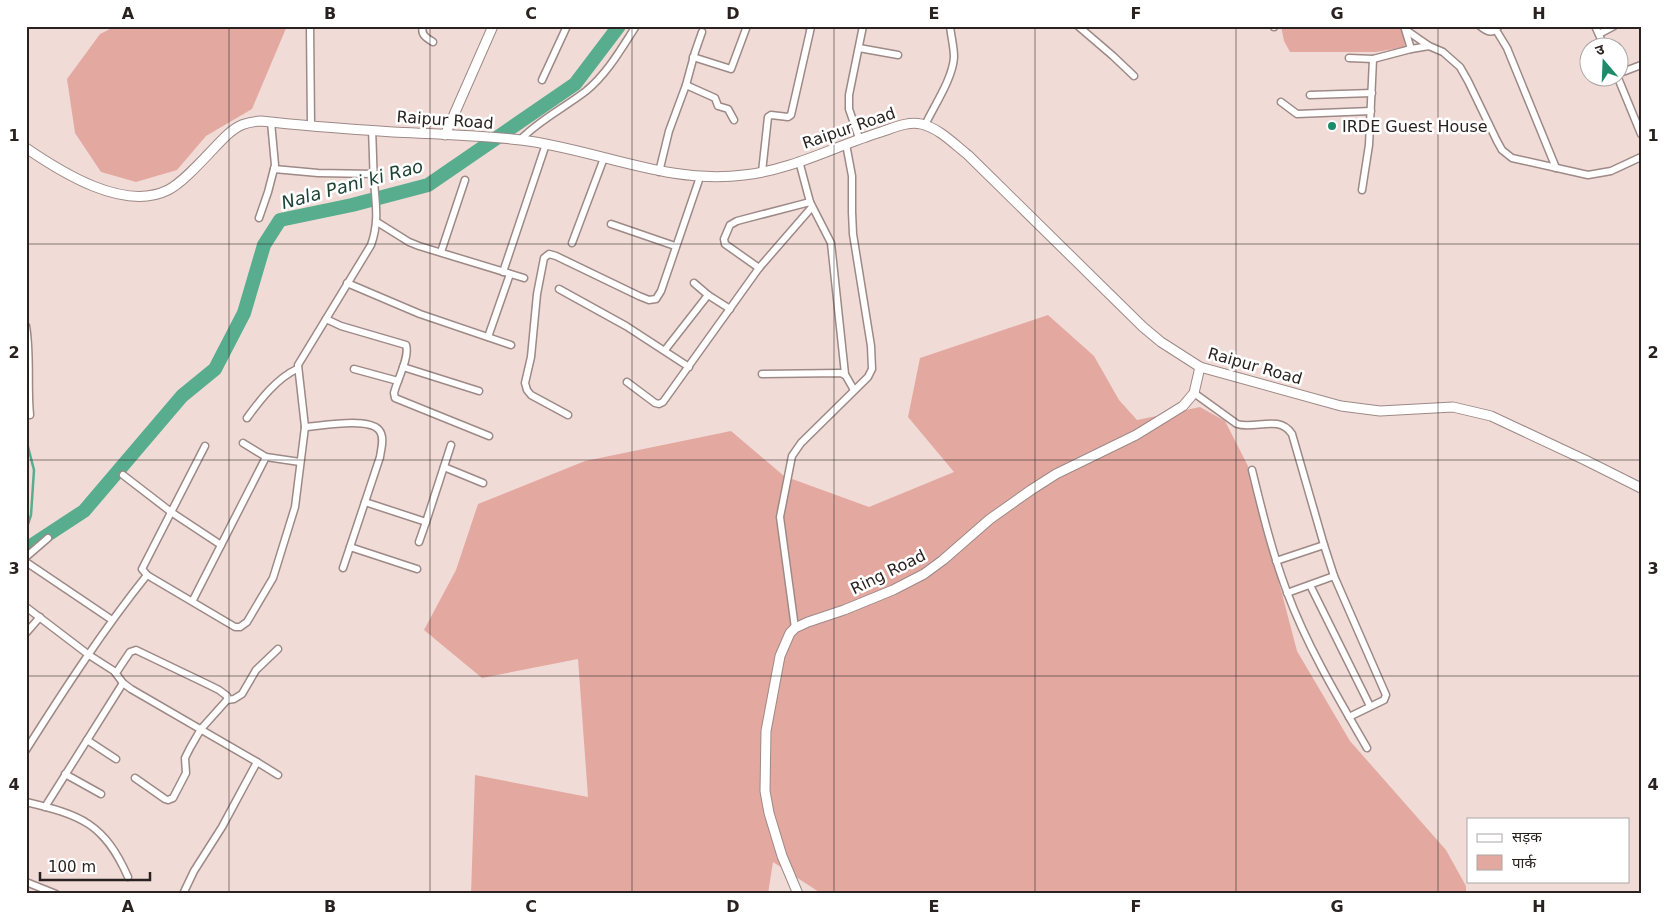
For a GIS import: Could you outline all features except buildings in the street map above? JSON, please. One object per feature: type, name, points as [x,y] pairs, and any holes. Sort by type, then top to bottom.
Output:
[{"type":"main road","points":[[445,135],[493,26]]},
{"type":"main road","name":"Raipur Road","points":[[26,148],[50,164],[86,182],[127,195],[146,196],[163,192],[180,182],[235,128],[249,122],[517,140],[546,144],[660,172],[700,177],[744,176],[762,172],[799,161],[859,138],[900,126],[911,123],[924,125],[940,133],[968,155],[1144,327],[1161,342],[1200,368],[1341,406],[1380,411],[1453,407],[1473,411],[1491,416],[1641,488]]},
{"type":"main road","points":[[1194,393],[1200,368]]},
{"type":"main road","name":"Ring Road","points":[[795,628],[893,590],[924,574],[990,519],[1031,490],[1056,474],[1152,426],[1183,406],[1194,393]]},
{"type":"main road","points":[[795,628],[790,633],[780,656],[769,711],[766,731],[765,791],[769,813],[782,856],[798,894]]},
{"type":"street","points":[[310,26],[311,126]]},
{"type":"street","points":[[422,26],[424,35],[433,42]]},
{"type":"street","points":[[542,80],[567,26]]},
{"type":"street","points":[[517,140],[535,125],[591,87],[612,63],[636,26]]},
{"type":"street","points":[[693,58],[731,69],[747,26]]},
{"type":"street","points":[[762,172],[768,117],[771,115],[788,117],[791,115],[810,26]]},
{"type":"street","points":[[859,138],[849,109],[851,83],[863,26]]},
{"type":"street","points":[[924,125],[944,87],[953,64],[954,54],[950,26]]},
{"type":"street","points":[[1078,26],[1134,76]]},
{"type":"street","points":[[1480,26],[1490,32],[1498,28],[1556,168]]},
{"type":"street","points":[[1595,26],[1600,38]]},
{"type":"street","points":[[1599,34],[1614,26]]},
{"type":"street","points":[[1405,28],[1429,46],[1443,52],[1460,67],[1475,93],[1497,142],[1507,155],[1519,160],[1595,175],[1611,171],[1641,158]]},
{"type":"street","points":[[1405,28],[1411,49]]},
{"type":"street","points":[[660,172],[670,132],[702,32]]},
{"type":"street","points":[[1349,58],[1373,59],[1429,46]]},
{"type":"street","points":[[859,48],[898,55]]},
{"type":"street","points":[[1362,190],[1371,111],[1373,59]]},
{"type":"street","points":[[686,85],[710,94],[715,98],[717,104],[728,109],[734,120]]},
{"type":"street","points":[[1622,88],[1641,134]]},
{"type":"street","points":[[1310,95],[1372,93]]},
{"type":"street","points":[[1281,102],[1297,114],[1371,111]]},
{"type":"street","points":[[259,218],[275,161],[271,122]]},
{"type":"street","points":[[205,446],[143,567],[143,571],[235,626],[243,626],[267,590],[278,567],[295,507],[305,427],[297,369],[299,362],[371,245],[377,222],[372,131]]},
{"type":"street","points":[[488,337],[546,144]]},
{"type":"street","points":[[795,628],[780,517],[792,456],[797,447],[868,377],[872,369],[854,234],[852,176],[846,144]]},
{"type":"street","points":[[572,243],[604,158]]},
{"type":"street","points":[[799,161],[811,205],[828,234],[832,248],[845,374],[854,390]]},
{"type":"street","points":[[274,169],[318,173],[374,174]]},
{"type":"street","points":[[568,414],[531,395],[525,385],[531,357],[537,294],[544,258],[546,255],[552,254],[563,258],[640,296],[652,300],[656,299],[661,291],[700,177]]},
{"type":"street","points":[[441,252],[465,180]]},
{"type":"street","points":[[627,382],[655,403],[663,402],[758,268],[811,205]]},
{"type":"street","points":[[758,268],[725,244],[724,240],[730,225],[737,221],[811,205]]},
{"type":"street","points":[[377,222],[409,242],[524,278]]},
{"type":"street","points":[[611,224],[676,246]]},
{"type":"street","points":[[347,283],[420,314],[511,345]]},
{"type":"street","points":[[694,283],[708,295],[730,309]]},
{"type":"street","points":[[559,289],[626,326],[689,366]]},
{"type":"street","points":[[665,350],[708,295]]},
{"type":"street","points":[[326,319],[341,326],[406,345],[407,350],[403,367],[394,393],[399,400],[489,436]]},
{"type":"street","points":[[26,326],[29,348],[28,393],[30,415]]},
{"type":"street","points":[[403,367],[480,391]]},
{"type":"street","points":[[247,418],[255,406],[281,379],[297,369]]},
{"type":"street","points":[[354,369],[398,381]]},
{"type":"street","points":[[762,374],[838,372],[845,374]]},
{"type":"street","points":[[1194,393],[1236,424],[1243,426],[1278,424],[1289,429],[1292,434],[1334,576],[1386,695],[1384,700],[1349,717]]},
{"type":"street","points":[[305,427],[353,423],[369,425],[378,430],[382,438],[381,451],[343,568]]},
{"type":"street","points":[[243,443],[266,458],[300,462]]},
{"type":"street","points":[[419,542],[451,445]]},
{"type":"street","points":[[193,600],[266,458]]},
{"type":"street","points":[[444,467],[483,483]]},
{"type":"street","points":[[1252,470],[1263,517],[1287,593],[1314,652],[1368,748]]},
{"type":"street","points":[[123,475],[171,512],[221,545]]},
{"type":"street","points":[[365,502],[426,522]]},
{"type":"street","points":[[26,557],[48,538]]},
{"type":"street","points":[[1276,561],[1324,545]]},
{"type":"street","points":[[350,546],[416,569]]},
{"type":"street","points":[[26,562],[112,620]]},
{"type":"street","points":[[26,750],[112,620],[148,575]]},
{"type":"street","points":[[1287,593],[1334,576]]},
{"type":"street","points":[[1310,585],[1370,706]]},
{"type":"street","points":[[26,606],[89,655],[116,673],[123,682],[138,693],[278,775]]},
{"type":"street","points":[[26,633],[40,617]]},
{"type":"street","points":[[135,778],[165,799],[173,798],[186,773],[185,757],[201,729],[227,700],[234,699],[240,695],[256,670],[278,649]]},
{"type":"street","points":[[116,673],[130,652],[136,650],[219,690],[225,694],[227,700]]},
{"type":"street","points":[[45,806],[123,682]]},
{"type":"street","points":[[87,740],[116,759]]},
{"type":"street","points":[[183,894],[257,762]]},
{"type":"street","points":[[65,774],[101,794]]},
{"type":"street","points":[[26,802],[45,806],[77,817],[94,827],[113,849],[128,877]]},
{"type":"street","points":[[26,882],[41,891],[56,894]]},
{"type":"green space","points":[[116,26],[287,26],[252,109],[206,136],[177,170],[136,182],[101,172],[75,133],[67,79],[100,34]]},
{"type":"green space","points":[[1281,26],[1400,26],[1404,36],[1405,47],[1376,52],[1290,52],[1284,41]]},
{"type":"green space","points":[[1048,315],[1094,356],[1119,400],[1137,420],[1200,407],[1225,421],[1249,468],[1297,651],[1350,741],[1446,850],[1466,886],[1466,894],[822,894],[773,862],[768,894],[471,894],[475,775],[588,797],[578,659],[482,678],[424,630],[456,570],[478,504],[585,461],[731,431],[784,476],[869,507],[954,472],[908,417],[920,358]]},
{"type":"waterway","name":"Nala Pani ki Rao","points":[[26,549],[84,511],[182,396],[215,369],[244,313],[264,245],[280,220],[352,205],[428,185],[575,84],[619,26]]},
{"type":"waterway","points":[[26,439],[34,470],[31,515],[26,530]]},
{"type":"place","name":"IRDE Guest House","points":[[1332,126]]}]
